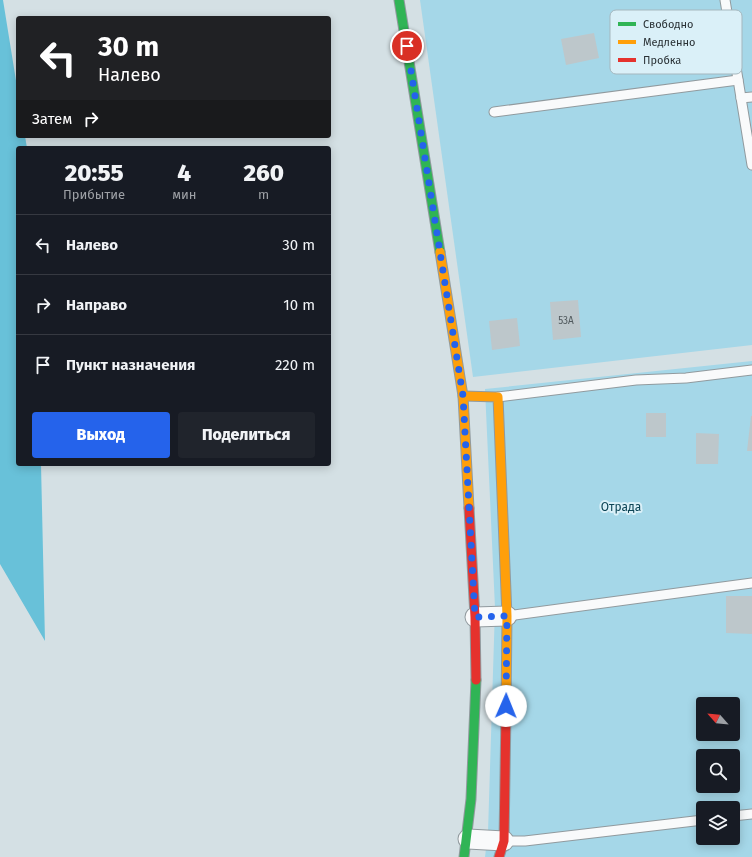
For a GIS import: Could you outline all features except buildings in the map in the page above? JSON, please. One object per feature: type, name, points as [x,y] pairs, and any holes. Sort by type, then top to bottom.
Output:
[{"type":"main road","points":[[399,0],[463,396],[475,617],[476,688],[472,799],[466,848]]},
{"type":"main road","points":[[463,396],[498,397],[507,616],[502,849]]},
{"type":"street","points":[[475,617],[507,616]]},
{"type":"street","points":[[466,848],[502,849]]},
{"type":"lane","points":[[725,0],[727,10]]},
{"type":"lane","points":[[737,74],[752,165]]},
{"type":"lane","points":[[494,112],[738,80]]},
{"type":"lane","points":[[741,98],[752,97]]},
{"type":"lane","points":[[498,397],[636,380],[686,378],[752,370]]},
{"type":"lane","points":[[507,616],[752,583]]},
{"type":"lane","points":[[740,815],[752,814]]},
{"type":"lane","points":[[502,849],[525,841],[696,821]]},
{"type":"green space","points":[[420,0],[752,0],[752,345],[473,377]]},
{"type":"green space","name":"Отрада","points":[[752,361],[752,857],[485,857],[488,832],[495,608],[485,389]]},
{"type":"shaded area","points":[[0,0],[3,0],[16,81],[16,138],[25,138],[27,146],[16,146],[16,466],[41,466],[45,641],[0,564]]},
{"type":"traffic: fast","points":[[399,0],[440,252]]},
{"type":"traffic: fast","points":[[464,857],[471,799],[476,680]]},
{"type":"traffic: slow","points":[[440,252],[463,396],[469,508]]},
{"type":"traffic: slow","points":[[463,396],[498,397],[507,616],[506,711]]},
{"type":"traffic: jam","points":[[469,508],[475,617],[476,680]]},
{"type":"traffic: jam","points":[[499,857],[504,841],[506,711]]},
{"type":"route","points":[[407,46],[463,396],[475,617],[507,616],[506,706]]}]
